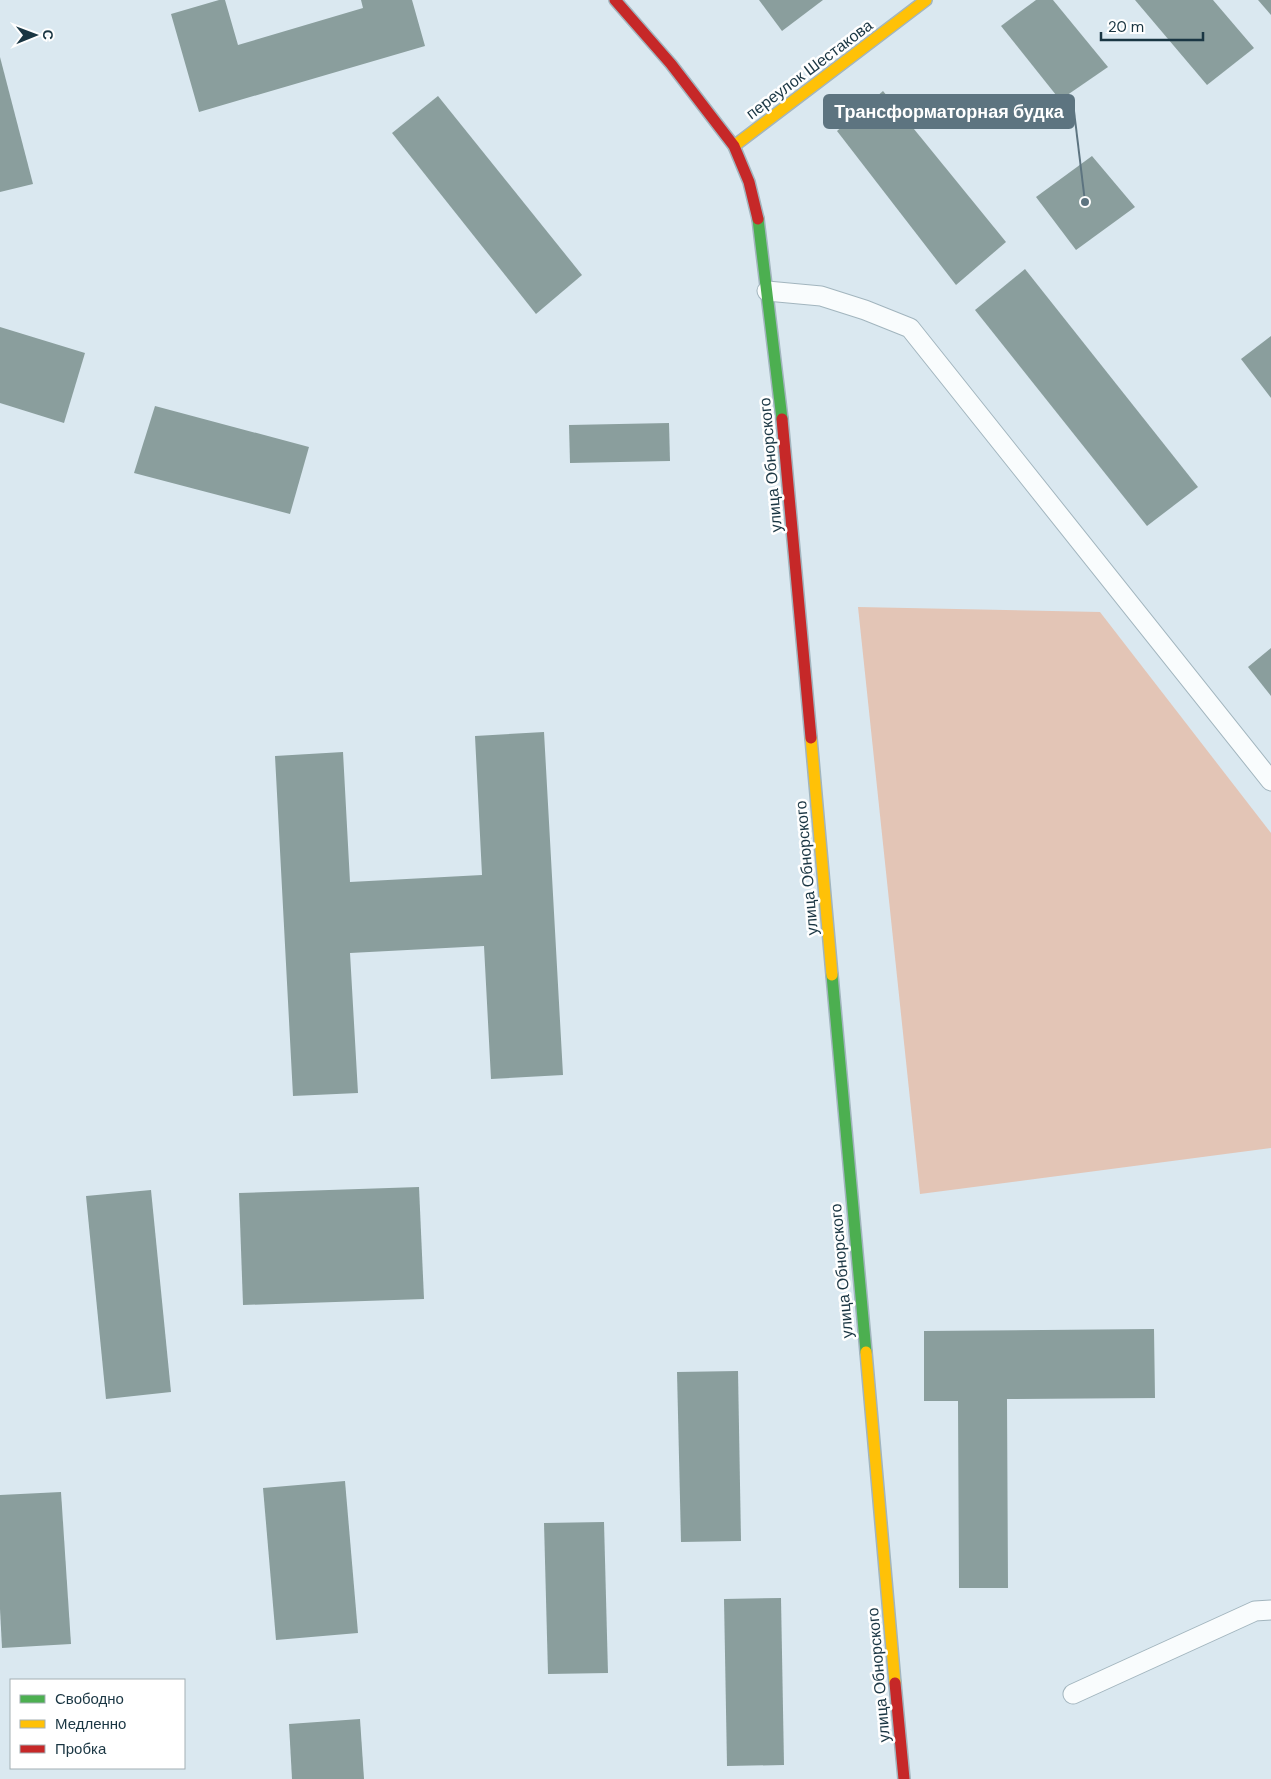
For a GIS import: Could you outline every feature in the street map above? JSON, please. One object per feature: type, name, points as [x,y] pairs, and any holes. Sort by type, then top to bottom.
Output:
[{"type":"main road","name":"улица Обнорского","points":[[615,0],[671,64],[734,146],[749,182],[758,216],[783,424],[904,1779]]},
{"type":"main road","name":"переулок Шестакова","points":[[734,146],[926,0]]},
{"type":"lane","points":[[767,291],[821,296],[865,310],[910,328],[1271,781]]},
{"type":"lane","points":[[1072,1694],[1255,1611],[1271,1610]]},
{"type":"shaded area","points":[[858,607],[1100,612],[1271,833],[1271,1148],[920,1194]]},
{"type":"building","points":[[219,0],[225,0],[238,45],[363,8],[361,0],[412,0],[425,46],[199,112],[171,14]]},
{"type":"building","points":[[759,0],[823,0],[782,31]]},
{"type":"building","points":[[1036,0],[1053,0],[1108,67],[1060,100],[1001,26]]},
{"type":"building","points":[[1135,0],[1213,0],[1254,48],[1207,85]]},
{"type":"building","points":[[1258,0],[1271,0],[1271,15]]},
{"type":"building","points":[[0,57],[33,184],[0,192]]},
{"type":"building","points":[[883,91],[1006,242],[956,285],[837,131]]},
{"type":"building","points":[[438,96],[582,275],[536,314],[392,133]]},
{"type":"building","points":[[1092,156],[1135,207],[1076,250],[1036,197]]},
{"type":"building","points":[[1025,269],[1198,487],[1147,526],[975,310]]},
{"type":"building","points":[[0,327],[85,353],[64,423],[0,403]]},
{"type":"building","points":[[1271,336],[1271,398],[1241,359]]},
{"type":"building","points":[[155,406],[309,447],[290,514],[134,473]]},
{"type":"building","points":[[669,423],[670,461],[570,463],[569,425]]},
{"type":"building","points":[[1271,648],[1271,696],[1248,667]]},
{"type":"building","points":[[544,732],[563,1075],[491,1079],[484,946],[350,953],[358,1093],[293,1096],[275,756],[343,752],[350,882],[482,875],[475,736]]},
{"type":"building","points":[[419,1187],[424,1299],[243,1305],[239,1193]]},
{"type":"building","points":[[151,1190],[171,1392],[106,1399],[86,1196]]},
{"type":"building","points":[[1154,1329],[1155,1398],[1007,1399],[1008,1588],[959,1588],[958,1401],[924,1401],[924,1331]]},
{"type":"building","points":[[738,1371],[741,1541],[681,1542],[677,1372]]},
{"type":"building","points":[[345,1481],[358,1633],[276,1640],[263,1488]]},
{"type":"building","points":[[61,1492],[71,1644],[2,1648],[0,1495]]},
{"type":"building","points":[[604,1522],[608,1673],[548,1674],[544,1523]]},
{"type":"building","points":[[781,1598],[784,1765],[727,1766],[724,1599]]},
{"type":"building","points":[[360,1719],[364,1779],[292,1779],[289,1724]]},
{"type":"traffic: fast","points":[[758,219],[782,419]]},
{"type":"traffic: fast","points":[[832,975],[866,1352]]},
{"type":"traffic: slow","points":[[734,146],[926,0]]},
{"type":"traffic: slow","points":[[811,738],[832,975]]},
{"type":"traffic: slow","points":[[866,1352],[895,1683]]},
{"type":"traffic: jam","points":[[615,0],[671,64],[734,146],[749,182],[758,219]]},
{"type":"traffic: jam","points":[[782,419],[811,738]]},
{"type":"traffic: jam","points":[[895,1683],[904,1779]]},
{"type":"place","name":"Трансформаторная будка","points":[[1085,202]]}]
